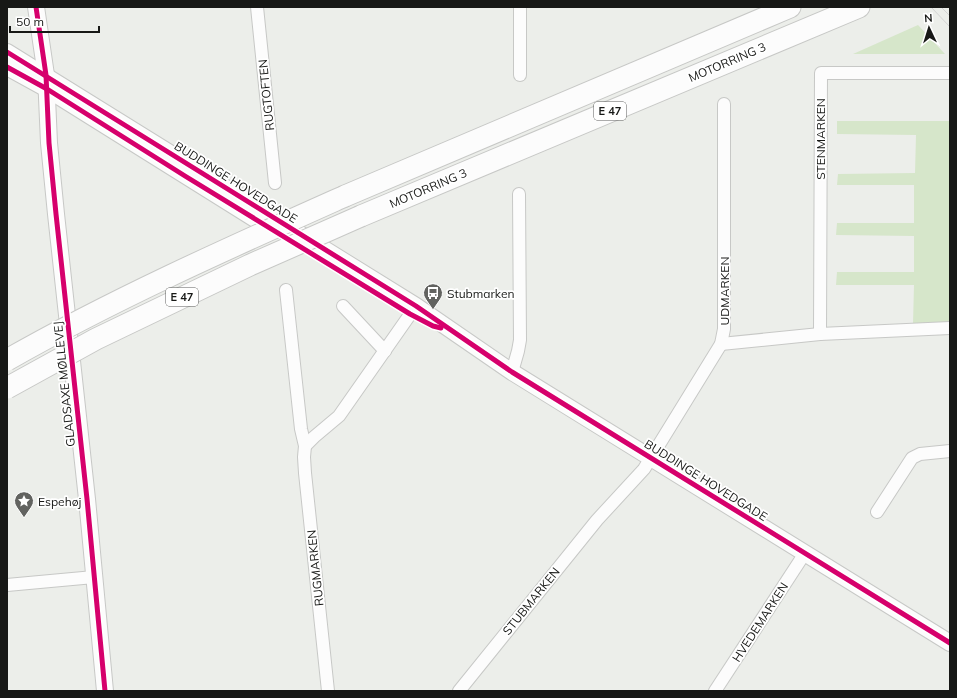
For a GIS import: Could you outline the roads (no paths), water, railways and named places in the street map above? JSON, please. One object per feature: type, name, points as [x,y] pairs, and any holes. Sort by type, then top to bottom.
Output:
[{"type":"highway","name":"MOTORRING 3","points":[[7,360],[52,334],[207,258],[346,196],[790,7]]},
{"type":"highway","name":"MOTORRING 3","points":[[7,388],[96,339],[250,265],[361,216],[859,7]]},
{"type":"street","name":"GLADSAXE MØLLEVEJ","points":[[36,7],[46,82],[49,143],[55,207],[86,491],[105,691]]},
{"type":"street","name":"RUGTOFTEN","points":[[257,7],[275,184]]},
{"type":"street","points":[[520,7],[520,75]]},
{"type":"street","name":"BUDDINGE HOVEDGADE","points":[[7,52],[46,82],[413,310],[453,332],[512,372],[950,644]]},
{"type":"street","name":"BUDDINGE HOVEDGADE","points":[[7,67],[46,82]]},
{"type":"street","name":"STENMARKEN","points":[[820,334],[821,73],[950,73]]},
{"type":"street","name":"UDMARKEN","points":[[651,458],[721,344],[724,329],[724,104]]},
{"type":"street","points":[[512,372],[520,340],[519,194]]},
{"type":"street","name":"RUGMARKEN","points":[[286,290],[301,429],[305,446],[304,472],[328,691]]},
{"type":"street","points":[[343,306],[385,351]]},
{"type":"street","points":[[305,446],[339,416],[413,310]]},
{"type":"street","points":[[721,344],[820,334],[950,328]]},
{"type":"street","points":[[877,512],[912,458],[920,454],[950,450]]},
{"type":"street","name":"STUBMARKEN","points":[[460,691],[593,526],[644,469],[651,458]]},
{"type":"street","name":"HVEDEMARKEN","points":[[715,691],[805,553]]},
{"type":"street","points":[[7,585],[94,577]]},
{"type":"tram line","points":[[931,7],[950,27]]},
{"type":"tram line","points":[[941,7],[950,16]]},
{"type":"place","name":"Stubmarken","points":[[433,310]]},
{"type":"place","name":"Espehøj","points":[[24,518]]}]
